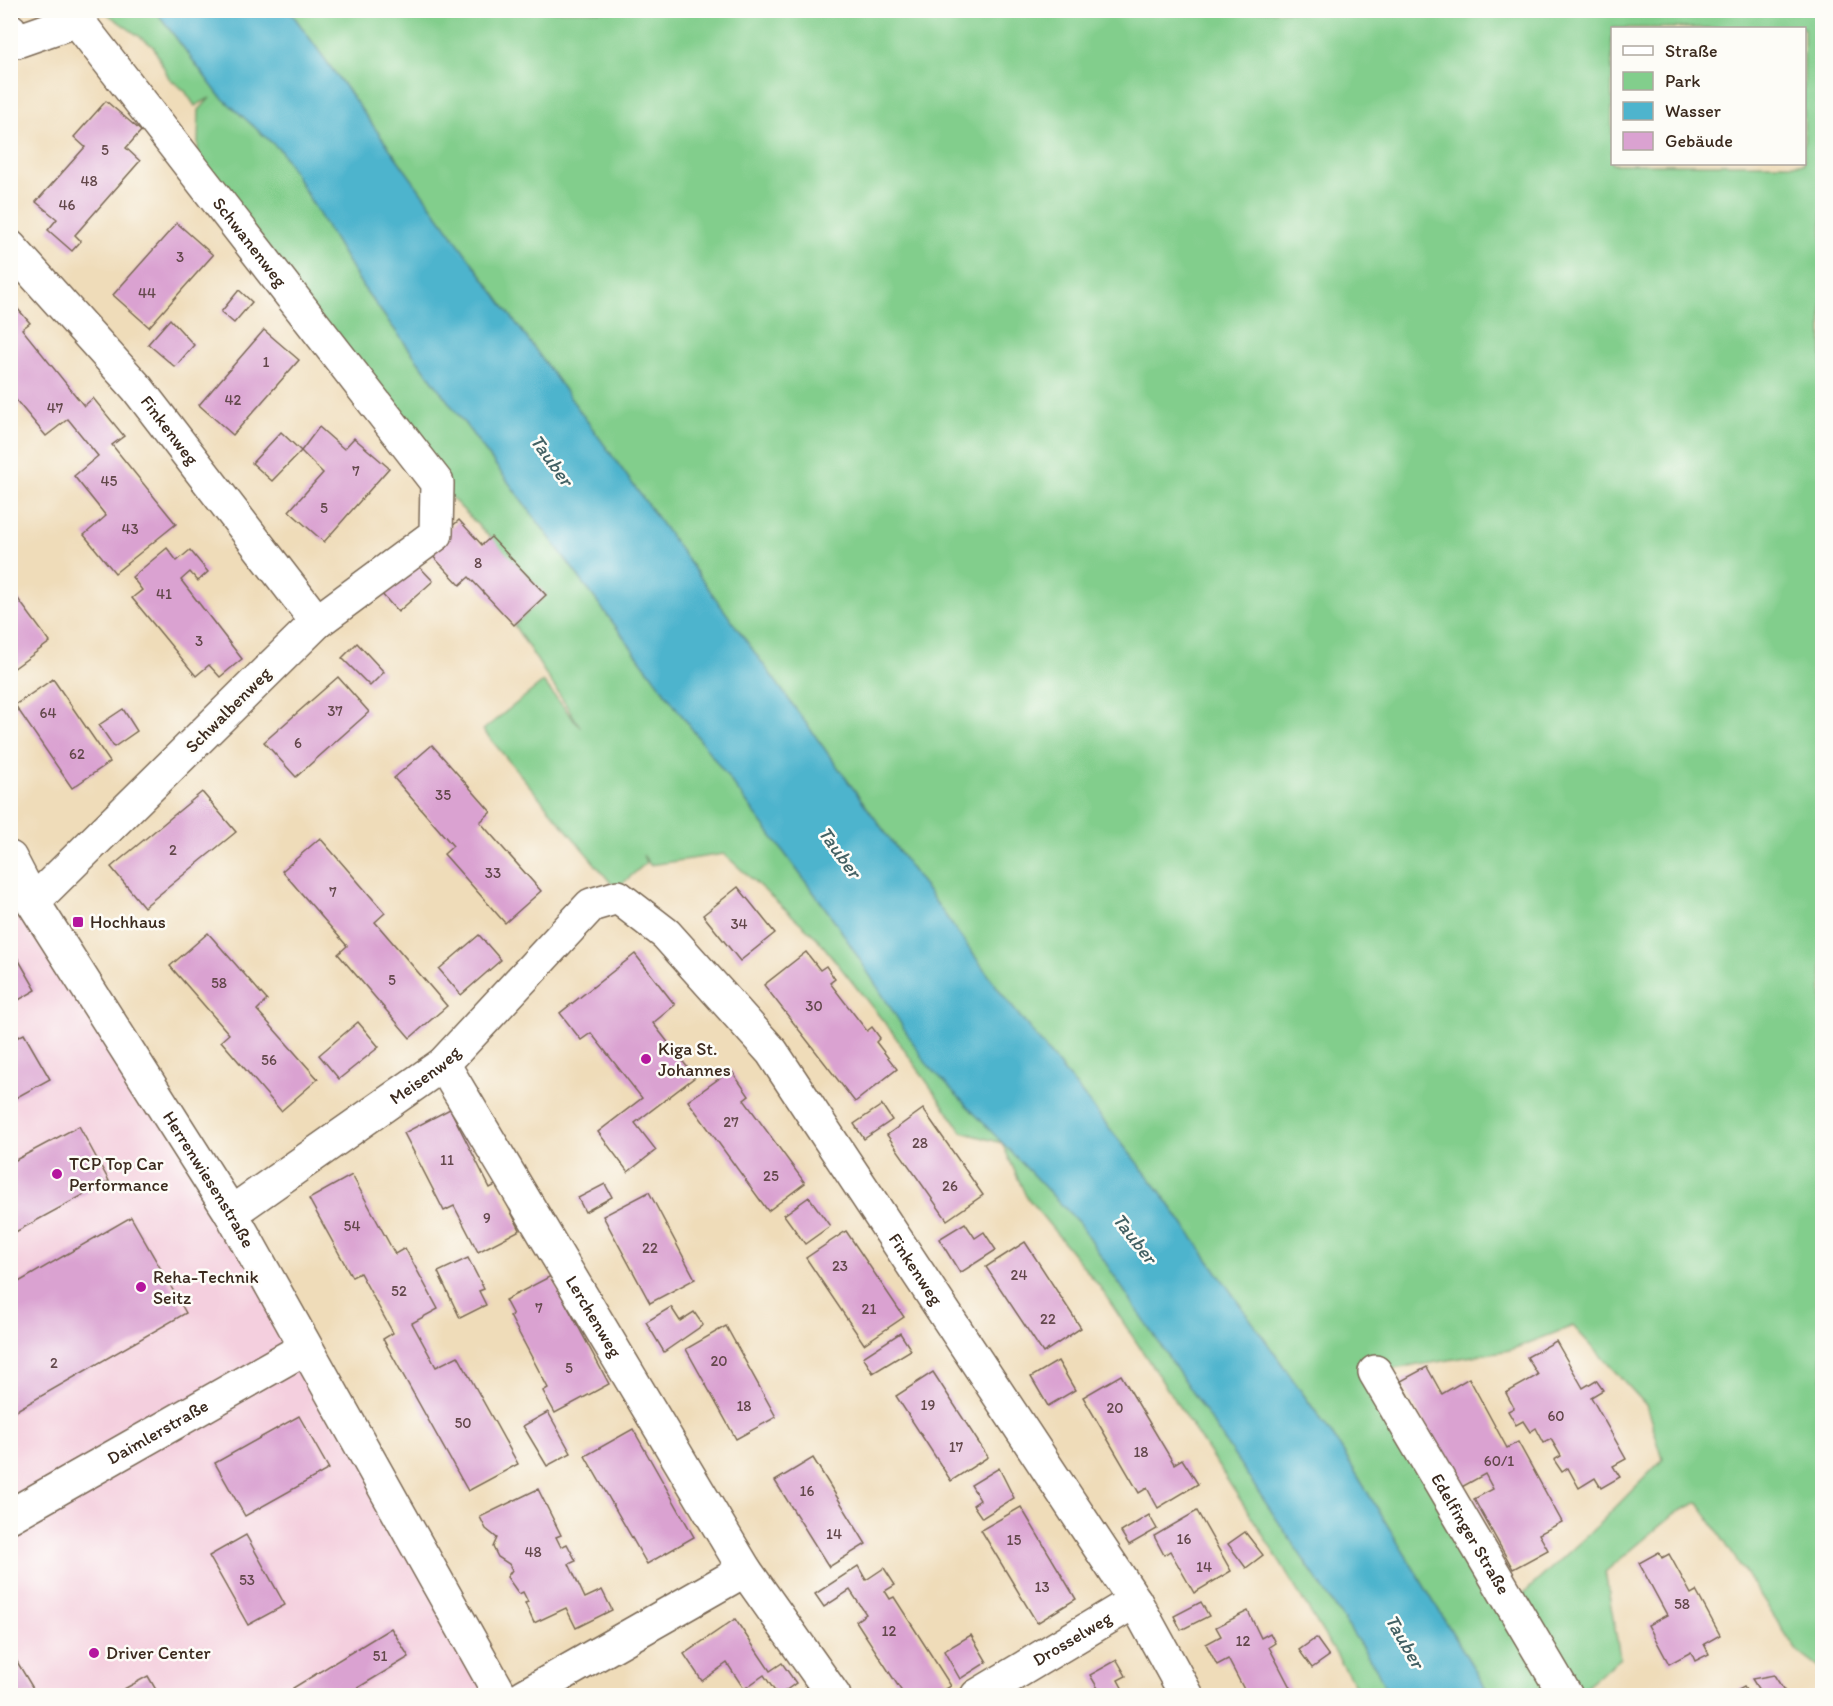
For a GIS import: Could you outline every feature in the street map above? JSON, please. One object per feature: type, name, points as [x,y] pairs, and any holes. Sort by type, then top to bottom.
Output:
[{"type":"street","name":"Schwanenweg","points":[[13,40],[77,20],[437,483],[436,534]]},
{"type":"street","name":"Finkenweg","points":[[10,247],[137,388],[316,622]]},
{"type":"street","name":"Schwalbenweg","points":[[33,902],[316,622],[436,534]]},
{"type":"street","name":"Herrenwiesenstraße","points":[[10,858],[33,902],[231,1213],[501,1695]]},
{"type":"street","name":"Finkenweg","points":[[591,905],[618,897],[666,934],[772,1052],[1135,1601],[1187,1695]]},
{"type":"street","name":"Meisenweg","points":[[231,1213],[443,1064],[591,905]]},
{"type":"street","name":"Lerchenweg","points":[[443,1064],[745,1569],[834,1695]]},
{"type":"street","name":"Daimlerstraße","points":[[10,1516],[305,1348]]},
{"type":"street","name":"Edelfinger Straße","points":[[1375,1372],[1566,1695]]},
{"type":"street","points":[[524,1695],[745,1569]]},
{"type":"street","name":"Drosselweg","points":[[976,1695],[1135,1601]]},
{"type":"shaded area","points":[[10,858],[501,1695],[11,1695]]},
{"type":"green space","points":[[86,11],[156,11],[218,94],[281,151],[363,287],[835,921],[930,1066],[1079,1223],[1376,1668],[1389,1695],[1361,1695],[1257,1525],[1100,1287],[1026,1196],[1002,1143],[962,1132],[892,1032],[817,938],[724,854],[650,865],[643,855],[646,863],[616,889],[483,730],[543,682],[581,728],[514,625],[546,595],[437,483],[197,175],[199,110],[210,98],[195,106],[185,91],[169,78],[153,46],[106,13],[92,16]]},
{"type":"green space","points":[[290,11],[1822,11],[1822,1670],[1797,1651],[1698,1502],[1674,1514],[1605,1572],[1620,1658],[1575,1695],[1490,1695],[1337,1442],[1159,1190],[1005,998]],"holes":[[[1573,1326],[1646,1405],[1663,1459],[1589,1534],[1512,1604],[1375,1372],[1510,1350]]]},
{"type":"water","name":"Tauber","points":[[156,11],[290,11],[1005,998],[1159,1190],[1337,1442],[1490,1695],[1389,1695],[1376,1668],[1079,1223],[926,1063],[835,921],[363,287],[281,151],[218,94]]},
{"type":"building","points":[[106,101],[141,131],[126,148],[140,161],[75,235],[81,241],[72,251],[48,230],[57,219],[36,202],[85,147],[74,137]]},
{"type":"building","points":[[177,223],[213,255],[149,327],[113,295]]},
{"type":"building","points":[[239,290],[252,302],[234,323],[221,312]]},
{"type":"building","points":[[10,300],[30,323],[22,329],[84,406],[93,398],[124,436],[112,445],[176,524],[115,573],[84,535],[106,516],[74,476],[98,456],[68,419],[46,436],[10,393]]},
{"type":"building","points":[[170,319],[194,345],[175,367],[148,344]]},
{"type":"building","points":[[264,330],[299,360],[233,435],[199,405]]},
{"type":"building","points":[[319,427],[344,449],[354,438],[389,468],[324,542],[289,511],[323,473],[301,451]]},
{"type":"building","points":[[281,432],[301,451],[272,481],[252,463]]},
{"type":"building","points":[[459,520],[482,545],[491,537],[546,595],[514,625],[469,577],[460,585],[427,550]]},
{"type":"building","points":[[167,548],[177,561],[190,550],[208,572],[198,581],[190,572],[181,580],[242,659],[220,677],[209,665],[196,676],[132,598],[142,590],[132,577]]},
{"type":"building","points":[[414,561],[433,581],[398,612],[380,592]]},
{"type":"building","points":[[10,588],[50,642],[13,669],[10,665]]},
{"type":"building","points":[[357,643],[384,672],[370,686],[342,658]]},
{"type":"building","points":[[338,677],[369,712],[296,777],[264,742]]},
{"type":"building","points":[[53,679],[110,762],[72,788],[15,705]]},
{"type":"building","points":[[123,709],[137,731],[114,747],[99,725]]},
{"type":"building","points":[[432,745],[491,812],[480,822],[541,891],[505,923],[444,854],[453,846],[394,778]]},
{"type":"building","points":[[202,792],[236,832],[144,907],[111,867]]},
{"type":"building","points":[[320,838],[385,913],[375,922],[447,1006],[410,1038],[338,954],[347,946],[282,871]]},
{"type":"building","points":[[738,887],[775,933],[740,961],[703,915]]},
{"type":"building","points":[[208,933],[267,1000],[257,1010],[318,1079],[281,1111],[221,1041],[229,1034],[170,966]]},
{"type":"building","points":[[479,935],[501,960],[461,995],[439,969]]},
{"type":"building","points":[[10,945],[36,990],[10,1005]]},
{"type":"building","points":[[806,952],[820,970],[826,966],[835,979],[830,983],[867,1031],[872,1027],[880,1038],[876,1042],[897,1069],[855,1102],[764,985]]},
{"type":"building","name":"Kiga St. Johannes","points":[[635,954],[675,1005],[653,1023],[695,1077],[635,1123],[656,1150],[628,1172],[598,1132],[642,1098],[591,1033],[581,1040],[560,1013]]},
{"type":"building","points":[[358,1022],[379,1047],[339,1079],[319,1055]]},
{"type":"building","points":[[24,1034],[50,1079],[10,1101],[10,1041]]},
{"type":"building","points":[[731,1070],[749,1096],[744,1100],[805,1183],[768,1211],[688,1101]]},
{"type":"building","points":[[882,1105],[892,1120],[864,1139],[854,1124]]},
{"type":"building","points":[[450,1109],[490,1188],[497,1184],[520,1230],[478,1252],[454,1206],[444,1211],[404,1133]]},
{"type":"building","points":[[923,1109],[983,1195],[947,1220],[887,1135]]},
{"type":"building","points":[[79,1126],[109,1181],[10,1235],[10,1163]]},
{"type":"building","points":[[352,1175],[395,1254],[405,1248],[438,1309],[412,1323],[436,1367],[458,1356],[518,1464],[468,1491],[383,1339],[393,1333],[360,1273],[352,1277],[309,1199]]},
{"type":"building","points":[[605,1184],[612,1197],[585,1212],[578,1198]]},
{"type":"building","points":[[649,1192],[695,1279],[650,1303],[603,1216]]},
{"type":"building","points":[[809,1197],[830,1226],[805,1244],[784,1215]]},
{"type":"building","points":[[131,1217],[186,1313],[10,1414],[10,1287]]},
{"type":"building","points":[[965,1223],[975,1238],[984,1232],[996,1250],[960,1273],[939,1239]]},
{"type":"building","points":[[846,1231],[904,1317],[864,1344],[806,1258]]},
{"type":"building","points":[[1025,1242],[1081,1328],[1043,1353],[986,1267]]},
{"type":"building","points":[[468,1258],[484,1289],[479,1291],[486,1305],[460,1318],[438,1272]]},
{"type":"building","points":[[551,1276],[609,1384],[555,1413],[543,1391],[548,1388],[510,1316],[513,1315],[505,1300]]},
{"type":"building","points":[[671,1307],[680,1321],[694,1312],[703,1325],[664,1352],[646,1322]]},
{"type":"building","points":[[726,1326],[776,1417],[736,1439],[686,1349]]},
{"type":"building","points":[[900,1333],[911,1350],[873,1373],[863,1357]]},
{"type":"building","points":[[1556,1341],[1583,1388],[1596,1380],[1603,1390],[1591,1397],[1626,1459],[1613,1466],[1620,1477],[1601,1488],[1595,1478],[1579,1488],[1568,1468],[1562,1472],[1554,1460],[1561,1456],[1551,1439],[1544,1443],[1536,1428],[1530,1432],[1523,1421],[1516,1425],[1508,1411],[1514,1408],[1506,1393],[1538,1375],[1527,1357]]},
{"type":"building","points":[[1058,1361],[1075,1390],[1048,1406],[1031,1377]]},
{"type":"building","points":[[1427,1367],[1442,1394],[1469,1378],[1507,1448],[1518,1442],[1562,1522],[1539,1534],[1548,1550],[1513,1569],[1474,1499],[1493,1489],[1485,1474],[1460,1488],[1401,1381]]},
{"type":"building","points":[[933,1372],[988,1457],[951,1481],[896,1396]]},
{"type":"building","points":[[1121,1375],[1174,1464],[1182,1459],[1198,1484],[1158,1508],[1147,1488],[1139,1493],[1083,1397]]},
{"type":"building","points":[[548,1412],[571,1453],[547,1466],[523,1426]]},
{"type":"building","points":[[299,1416],[329,1469],[245,1516],[215,1463]]},
{"type":"building","points":[[633,1429],[694,1537],[647,1564],[585,1456]]},
{"type":"building","points":[[813,1458],[866,1544],[829,1567],[775,1481]]},
{"type":"building","points":[[999,1468],[1014,1498],[982,1518],[973,1505],[980,1500],[971,1485]]},
{"type":"building","points":[[538,1489],[561,1535],[556,1537],[561,1547],[567,1544],[576,1561],[569,1564],[585,1598],[602,1590],[612,1610],[576,1628],[566,1608],[534,1623],[523,1592],[519,1594],[507,1577],[512,1570],[509,1564],[498,1557],[493,1547],[497,1538],[486,1529],[480,1517]]},
{"type":"building","points":[[1021,1507],[1076,1599],[1037,1623],[981,1530]]},
{"type":"building","points":[[1197,1511],[1231,1571],[1194,1593],[1170,1551],[1164,1555],[1154,1536]]},
{"type":"building","points":[[1149,1515],[1157,1529],[1129,1545],[1121,1532]]},
{"type":"building","points":[[1245,1532],[1263,1555],[1246,1568],[1228,1544]]},
{"type":"building","points":[[246,1535],[285,1605],[248,1625],[209,1556]]},
{"type":"building","points":[[1659,1552],[1662,1558],[1669,1554],[1691,1594],[1696,1591],[1720,1635],[1704,1644],[1709,1654],[1695,1661],[1691,1652],[1669,1664],[1648,1625],[1667,1615],[1639,1563]]},
{"type":"building","points":[[858,1566],[866,1580],[884,1568],[895,1585],[885,1591],[890,1599],[894,1597],[951,1686],[936,1695],[904,1695],[856,1621],[866,1614],[850,1590],[824,1607],[815,1594]]},
{"type":"building","points":[[1201,1602],[1209,1616],[1181,1630],[1174,1616]]},
{"type":"building","points":[[1248,1611],[1261,1638],[1270,1633],[1275,1643],[1269,1647],[1294,1695],[1247,1695],[1228,1659],[1217,1665],[1206,1644],[1221,1636],[1216,1627]]},
{"type":"building","points":[[735,1619],[770,1671],[782,1663],[796,1683],[778,1696],[764,1675],[744,1689],[727,1663],[702,1681],[684,1654]]},
{"type":"building","points":[[391,1628],[409,1657],[346,1695],[297,1695],[293,1688]]},
{"type":"building","points":[[971,1635],[987,1662],[960,1679],[944,1651]]},
{"type":"building","points":[[1316,1638],[1329,1656],[1312,1668],[1299,1650]]},
{"type":"building","points":[[10,1650],[37,1695],[10,1695]]},
{"type":"building","points":[[1117,1660],[1126,1676],[1118,1680],[1126,1695],[1090,1695],[1099,1690],[1090,1675]]},
{"type":"building","points":[[1774,1675],[1787,1695],[1762,1695],[1752,1679]]},
{"type":"building","points":[[148,1676],[159,1695],[113,1695]]},
{"type":"building","points":[[1744,1687],[1749,1695],[1733,1693]]},
{"type":"place","name":"Hochhaus","points":[[78,922]]},
{"type":"place","name":"Kiga St. Johannes","points":[[646,1059]]},
{"type":"place","name":"TCP Top Car Performance","points":[[57,1174]]},
{"type":"place","name":"Reha-Technik Seitz","points":[[141,1287]]},
{"type":"place","name":"Driver Center","points":[[94,1653]]}]
